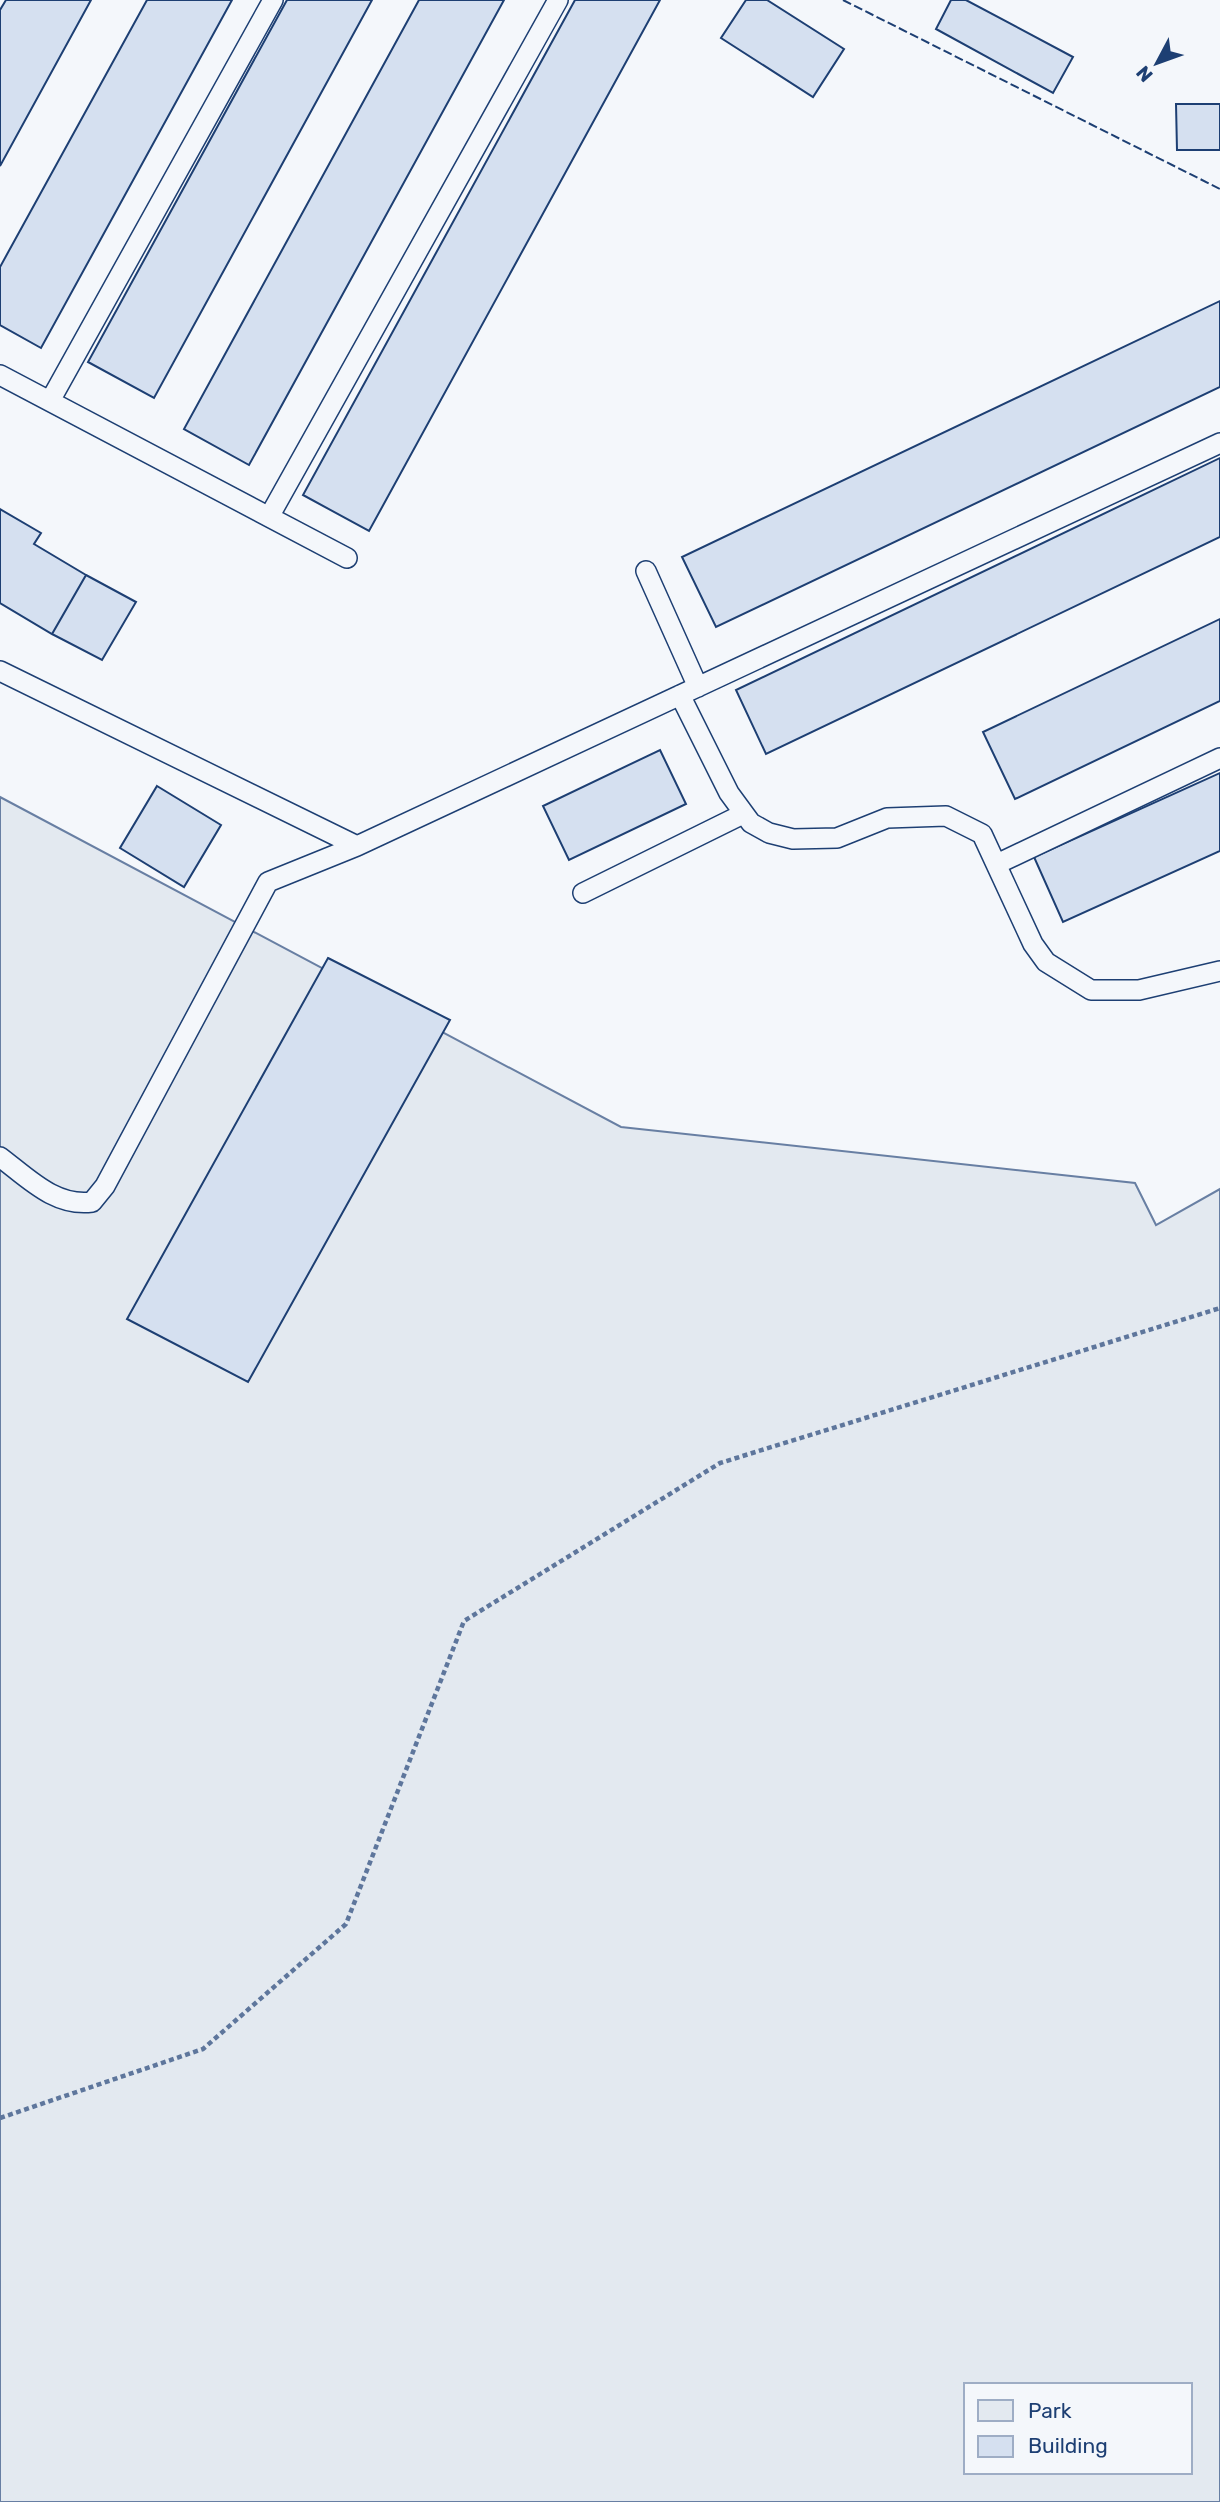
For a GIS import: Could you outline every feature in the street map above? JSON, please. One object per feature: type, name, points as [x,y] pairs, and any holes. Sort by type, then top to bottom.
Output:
[{"type":"lane","points":[[50,401],[273,0]]},
{"type":"lane","points":[[269,517],[558,0]]},
{"type":"lane","points":[[0,375],[347,558]]},
{"type":"lane","points":[[0,1157],[54,1197],[75,1205],[92,1202],[112,1174],[268,882],[357,846],[1220,443]]},
{"type":"lane","points":[[646,570],[689,691],[743,814],[751,823],[769,833],[793,839],[837,838],[887,818],[946,816],[982,834],[1033,944],[1046,962],[1091,990],[1139,990],[1220,971]]},
{"type":"lane","points":[[0,671],[357,846]]},
{"type":"lane","points":[[997,864],[1220,758]]},
{"type":"lane","points":[[583,893],[743,814]]},
{"type":"path","points":[[0,2118],[203,2049],[346,1924],[464,1621],[720,1463],[1220,1308]]},
{"type":"green space","points":[[0,797],[621,1127],[1135,1183],[1156,1225],[1220,1189],[1220,2502],[0,2502]]},
{"type":"building","points":[[6,0],[91,0],[0,166],[0,10]]},
{"type":"building","points":[[147,0],[232,0],[41,348],[0,325],[0,267]]},
{"type":"building","points":[[287,0],[372,0],[154,398],[88,362]]},
{"type":"building","points":[[419,0],[504,0],[249,465],[184,429]]},
{"type":"building","points":[[575,0],[660,0],[369,531],[303,495]]},
{"type":"building","points":[[746,0],[767,0],[844,49],[813,97],[721,38]]},
{"type":"building","points":[[951,0],[966,0],[1073,57],[1053,93],[936,29]]},
{"type":"building","points":[[1176,104],[1220,104],[1220,150],[1177,150]]},
{"type":"building","points":[[1220,301],[1220,387],[716,627],[682,557]]},
{"type":"building","points":[[1220,458],[1220,537],[766,754],[736,690]]},
{"type":"building","points":[[0,509],[41,533],[34,544],[86,575],[52,634],[0,603]]},
{"type":"building","points":[[86,575],[136,602],[102,660],[52,634]]},
{"type":"building","points":[[1220,619],[1220,701],[1015,799],[983,732]]},
{"type":"building","points":[[660,750],[686,804],[569,860],[543,806]]},
{"type":"building","points":[[1220,773],[1220,851],[1063,922],[1034,857]]},
{"type":"building","points":[[157,786],[221,825],[184,887],[120,848]]},
{"type":"building","points":[[328,958],[450,1020],[248,1382],[127,1319]]},
{"type":"fence","points":[[843,0],[1220,189]]}]
